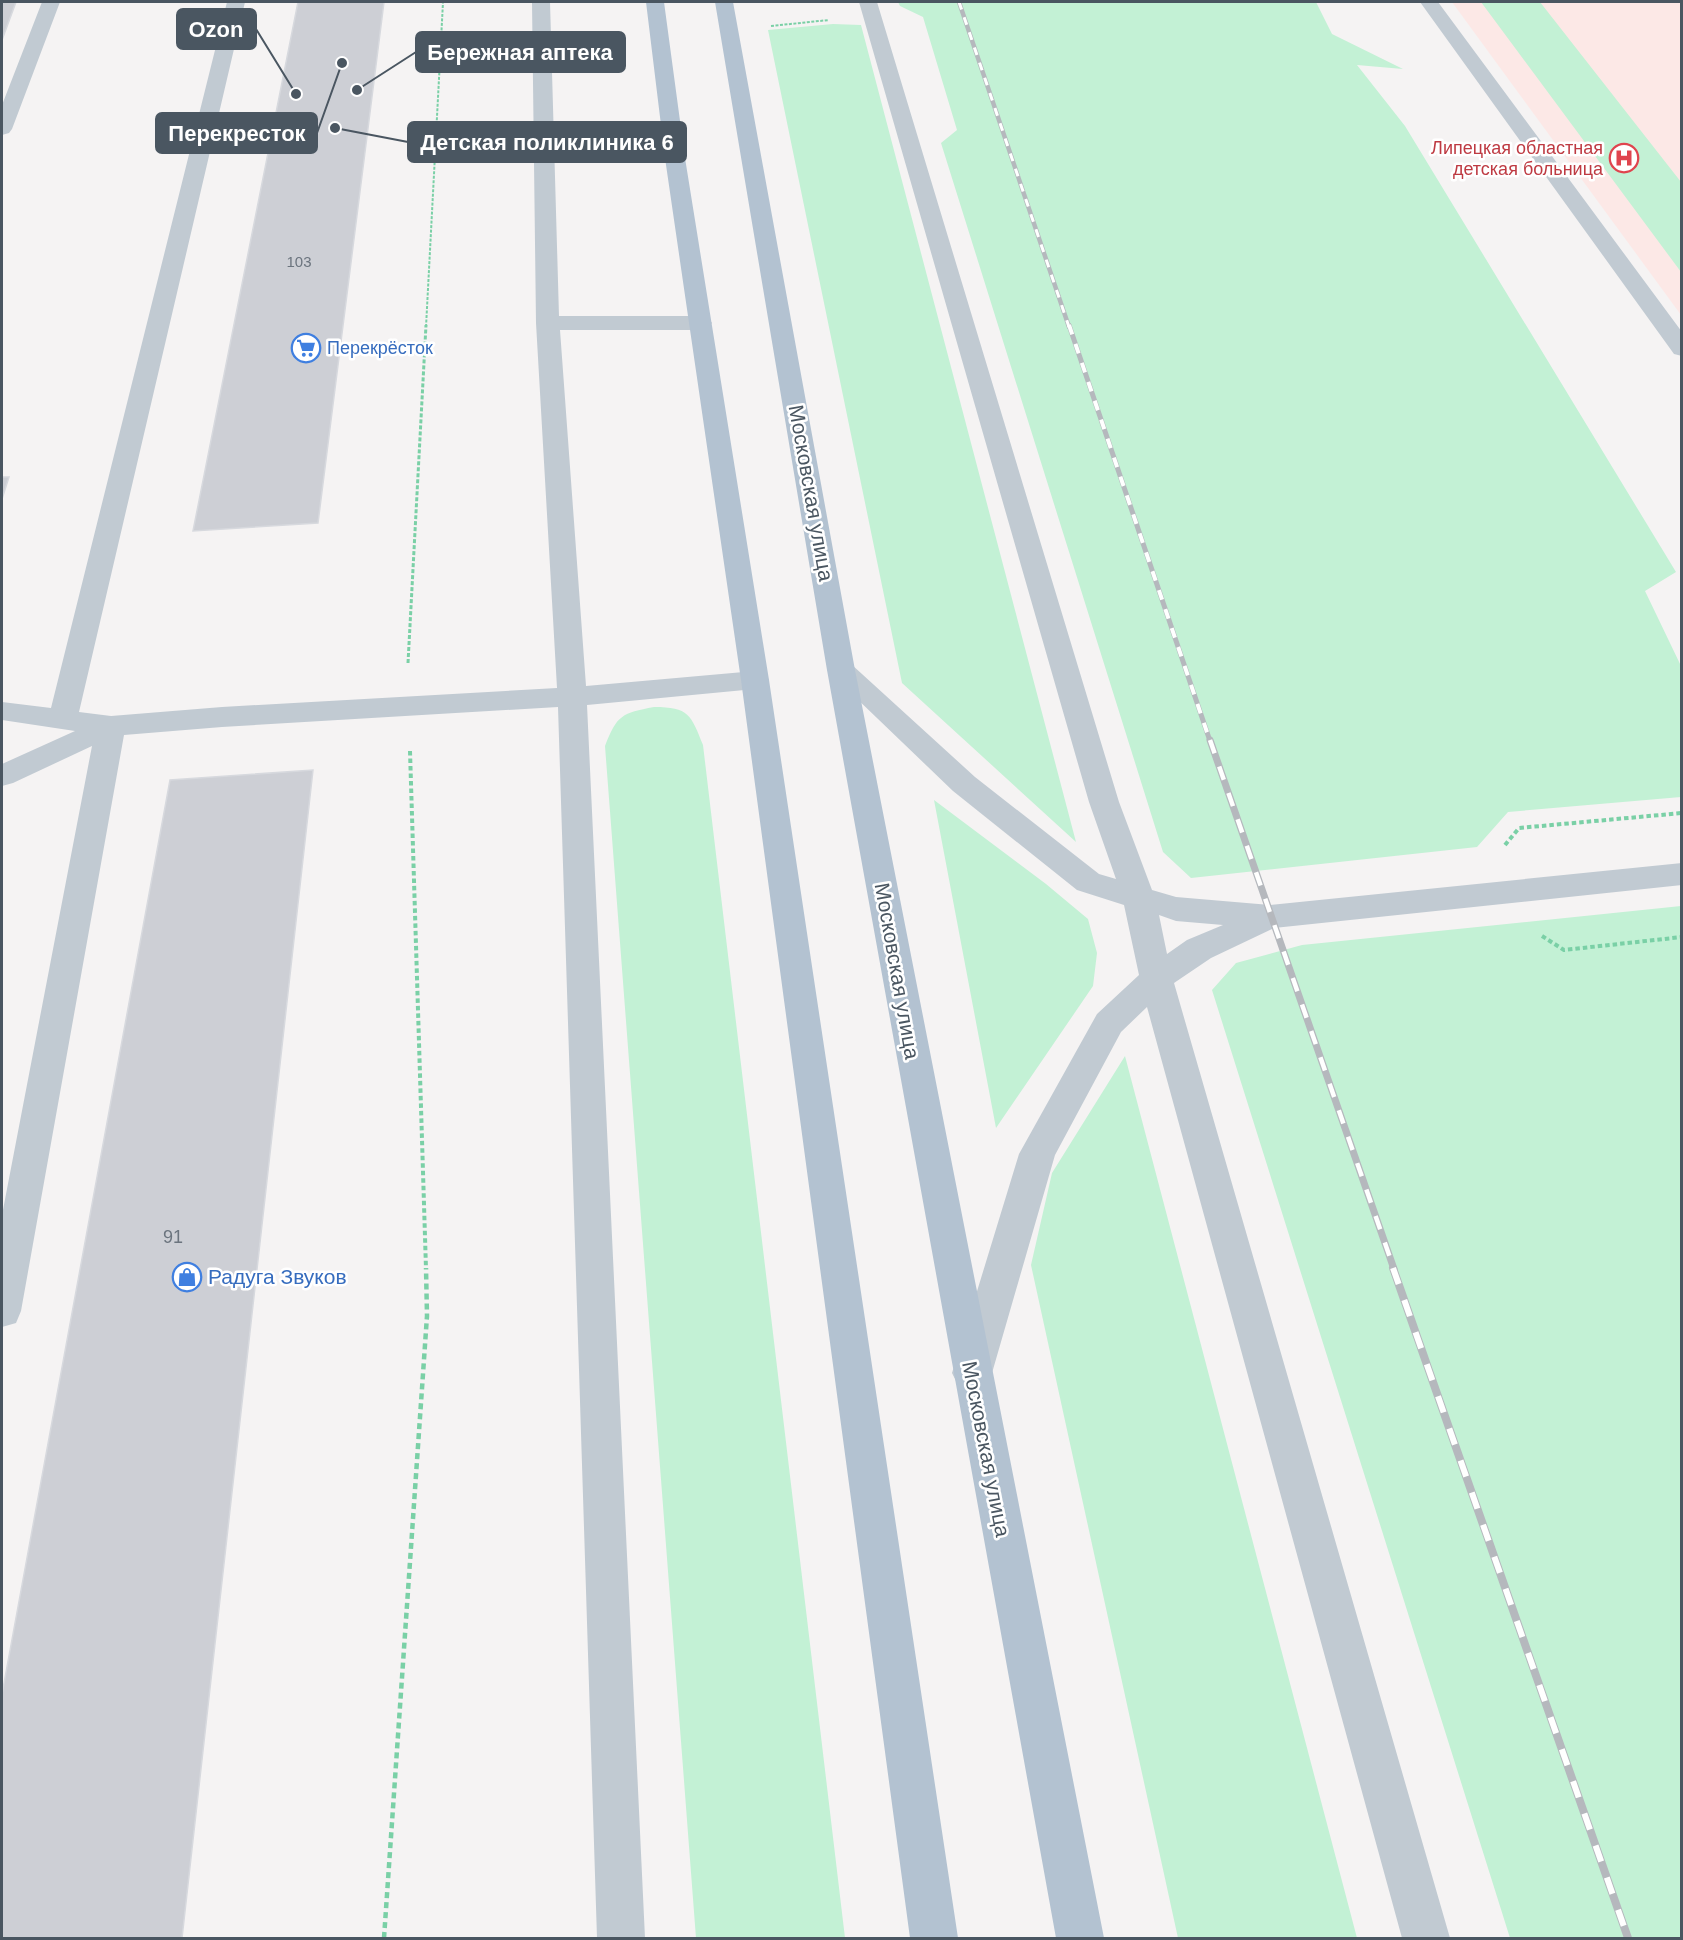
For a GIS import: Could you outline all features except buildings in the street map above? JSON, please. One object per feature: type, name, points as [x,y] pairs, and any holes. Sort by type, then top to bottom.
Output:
[{"type":"main road","points":[[655,2],[700,323],[755,680],[934,1938]]},
{"type":"main road","name":"Московская улица","points":[[724,2],[841,670],[1080,1938]]},
{"type":"street","points":[[2,129],[51,2]]},
{"type":"street","points":[[63,720],[236,2]]},
{"type":"street","points":[[542,2],[548,323],[573,697],[621,1938]]},
{"type":"street","points":[[868,2],[1104,802],[1139,898],[1156,978],[1426,1938]]},
{"type":"street","points":[[1429,2],[1682,349]]},
{"type":"street","points":[[548,323],[700,323]]},
{"type":"street","points":[[841,670],[964,784],[1088,882],[1176,909],[1270,917],[1682,874]]},
{"type":"street","points":[[2,711],[111,726],[573,697],[755,680]]},
{"type":"street","points":[[2,776],[111,726]]},
{"type":"street","points":[[2,1311],[111,726]]},
{"type":"street","points":[[972,1374],[1036,1154],[1109,1023],[1156,978],[1199,949],[1270,917]]},
{"type":"path","points":[[384,1938],[427,1316],[408,667],[443,2]]},
{"type":"shaded area","name":"Липецкая областная детская больница","points":[[1452,2],[1681,2],[1681,315]]},
{"type":"green space","points":[[898,2],[1316,2],[1332,34],[1403,69],[1357,65],[1405,126],[1676,572],[1645,591],[1681,666],[1681,797],[1508,812],[1477,847],[1191,878],[1163,852],[941,143],[957,130],[923,17],[900,6]]},
{"type":"green space","points":[[1481,2],[1540,2],[1681,182],[1681,272]]},
{"type":"green space","points":[[833,24],[861,25],[1076,842],[902,683],[768,30]]},
{"type":"green space","points":[[654,707],[682,711],[695,726],[703,745],[845,1938],[696,1938],[605,746],[613,728],[622,717],[635,711]]},
{"type":"green space","points":[[934,800],[1046,884],[1088,919],[1097,953],[1093,986],[996,1128]]},
{"type":"green space","points":[[1681,906],[1681,1938],[1510,1938],[1212,990],[1236,963],[1302,945]]},
{"type":"green space","points":[[1125,1056],[1357,1938],[1178,1938],[1031,1265],[1052,1173]]},
{"type":"railway","points":[[959,2],[1069,327]]},
{"type":"railway","points":[[1069,325],[1210,741]]},
{"type":"railway","points":[[1210,740],[1394,1269]]},
{"type":"railway","points":[[1393,1268],[1628,1938]]},
{"type":"place","name":"Перекресток","points":[[342,63]]},
{"type":"place","name":"Бережная аптека","points":[[357,90]]},
{"type":"place","name":"Ozon","points":[[296,94]]},
{"type":"place","name":"Детская поликлиника 6","points":[[335,128]]},
{"type":"place","name":"Липецкая областная детская больница","points":[[1624,158]]},
{"type":"place","name":"Перекрёсток","points":[[306,348]]},
{"type":"place","name":"Радуга Звуков","points":[[187,1277]]}]
